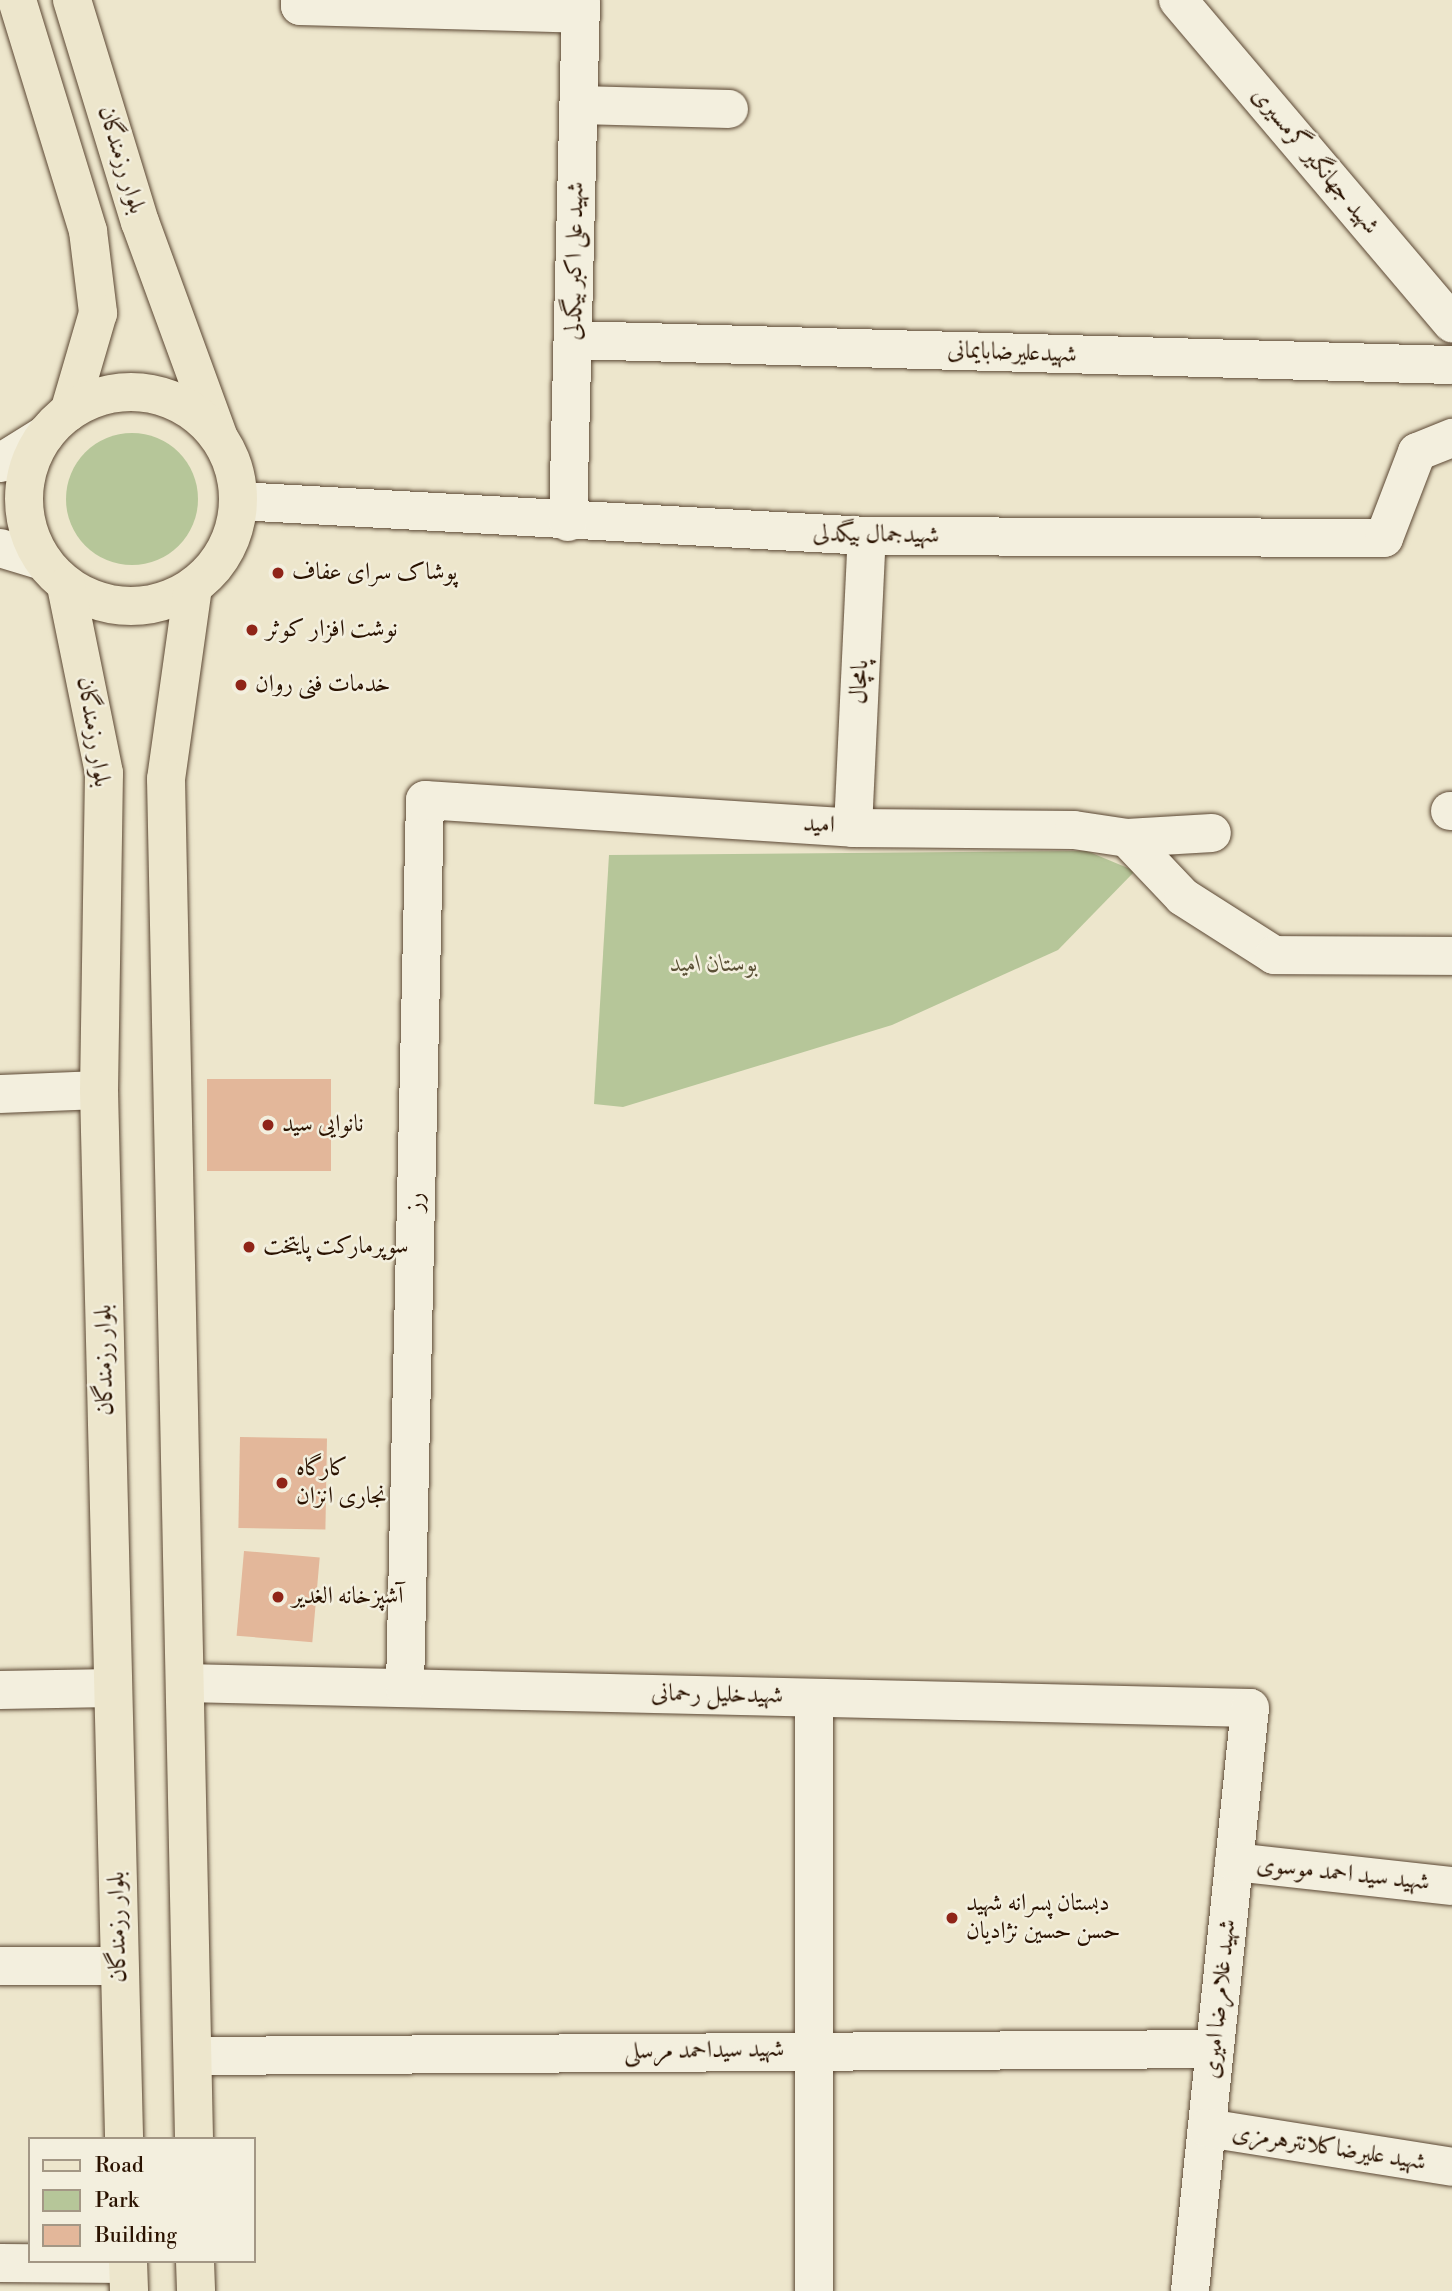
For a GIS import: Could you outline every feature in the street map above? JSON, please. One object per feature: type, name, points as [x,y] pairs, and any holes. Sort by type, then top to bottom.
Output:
[{"type":"main road","points":[[16,0],[88,231],[98,313],[57,424],[30,465],[24,498],[28,531],[55,573],[96,601],[129,607],[163,602],[193,587],[217,564],[233,534],[239,501],[234,467],[219,437],[196,413],[166,398],[133,392],[100,397],[57,424]]},
{"type":"main road","name":"بلوار رزمندگان","points":[[72,0],[140,222],[219,437]]},
{"type":"main road","name":"بلوار رزمندگان","points":[[55,573],[104,773],[99,1090],[124,2137]]},
{"type":"main road","points":[[193,587],[166,779],[194,2137]]},
{"type":"main road","points":[[195,2263],[196,2291]]},
{"type":"street","points":[[300,0],[300,6],[581,7]]},
{"type":"street","name":"شهید جهانگیر گرمسیری","points":[[1178,0],[1452,323]]},
{"type":"street","name":"شهید علی اکبر بیگدلی","points":[[568,522],[581,7]]},
{"type":"street","points":[[579,104],[729,109]]},
{"type":"street","name":"شهیدعلیرضابایمانی","points":[[573,340],[1452,365]]},
{"type":"street","points":[[0,463],[57,424]]},
{"type":"street","name":"شهیدجمال بیگدلی","points":[[239,501],[568,522],[867,536],[1384,538],[1417,452],[1452,438]]},
{"type":"street","name":"پامچال","points":[[853,828],[867,536]]},
{"type":"street","points":[[0,548],[55,573]]},
{"type":"street","name":"امید","points":[[425,800],[853,828],[1074,830],[1127,838],[1212,833]]},
{"type":"street","name":"رز","points":[[405,1688],[425,800]]},
{"type":"street","points":[[1127,838],[1182,897],[1274,955],[1452,956]]},
{"type":"street","points":[[0,1094],[99,1090]]},
{"type":"street","name":"شهیدخلیل رحمانی","points":[[184,1684],[1250,1708]]},
{"type":"street","points":[[0,1690],[113,1688]]},
{"type":"street","points":[[814,1698],[810,2050],[814,2291]]},
{"type":"street","name":"شهید غلامرضا امیری","points":[[1191,2291],[1250,1708]]},
{"type":"street","name":"شهید سید احمد موسوی","points":[[1234,1862],[1452,1886]]},
{"type":"street","points":[[0,1966],[118,1966]]},
{"type":"street","name":"شهید سیداحمد مرسلی","points":[[193,2056],[1215,2049]]},
{"type":"street","name":"شهید علیرضاکلانترهرمزی","points":[[1207,2128],[1452,2167]]},
{"type":"street","points":[[0,2263],[129,2272]]},
{"type":"green space","points":[[132,433],[157,438],[179,452],[193,474],[198,499],[193,524],[179,546],[157,560],[132,565],[107,560],[85,546],[71,524],[66,499],[71,474],[85,452],[107,438]]},
{"type":"green space","name":"بوستان امید","points":[[1087,851],[1135,871],[1058,950],[892,1025],[623,1107],[594,1104],[609,855]]},
{"type":"building","name":"نانوایی سید","points":[[207,1079],[331,1079],[331,1171],[207,1171]]},
{"type":"building","name":"کارگاه نجاری انزان","points":[[240,1437],[327,1439],[325,1530],[238,1528]]},
{"type":"building","name":"آشپزخانه الغدیر","points":[[244,1551],[320,1558],[312,1642],[237,1636]]},
{"type":"place","name":"پوشاک سرای عفاف","points":[[278,573]]},
{"type":"place","name":"نوشت افزار کوثر","points":[[252,630]]},
{"type":"place","name":"خدمات فنی روان","points":[[241,685]]},
{"type":"place","name":"نانوایی سید","points":[[268,1125]]},
{"type":"place","name":"سوپرمارکت پایتخت","points":[[249,1247]]},
{"type":"place","name":"کارگاه نجاری انزان","points":[[282,1483]]},
{"type":"place","name":"آشپزخانه الغدیر","points":[[278,1597]]},
{"type":"place","name":"دبستان پسرانه شهید حسن حسین نژادیان","points":[[952,1918]]}]
